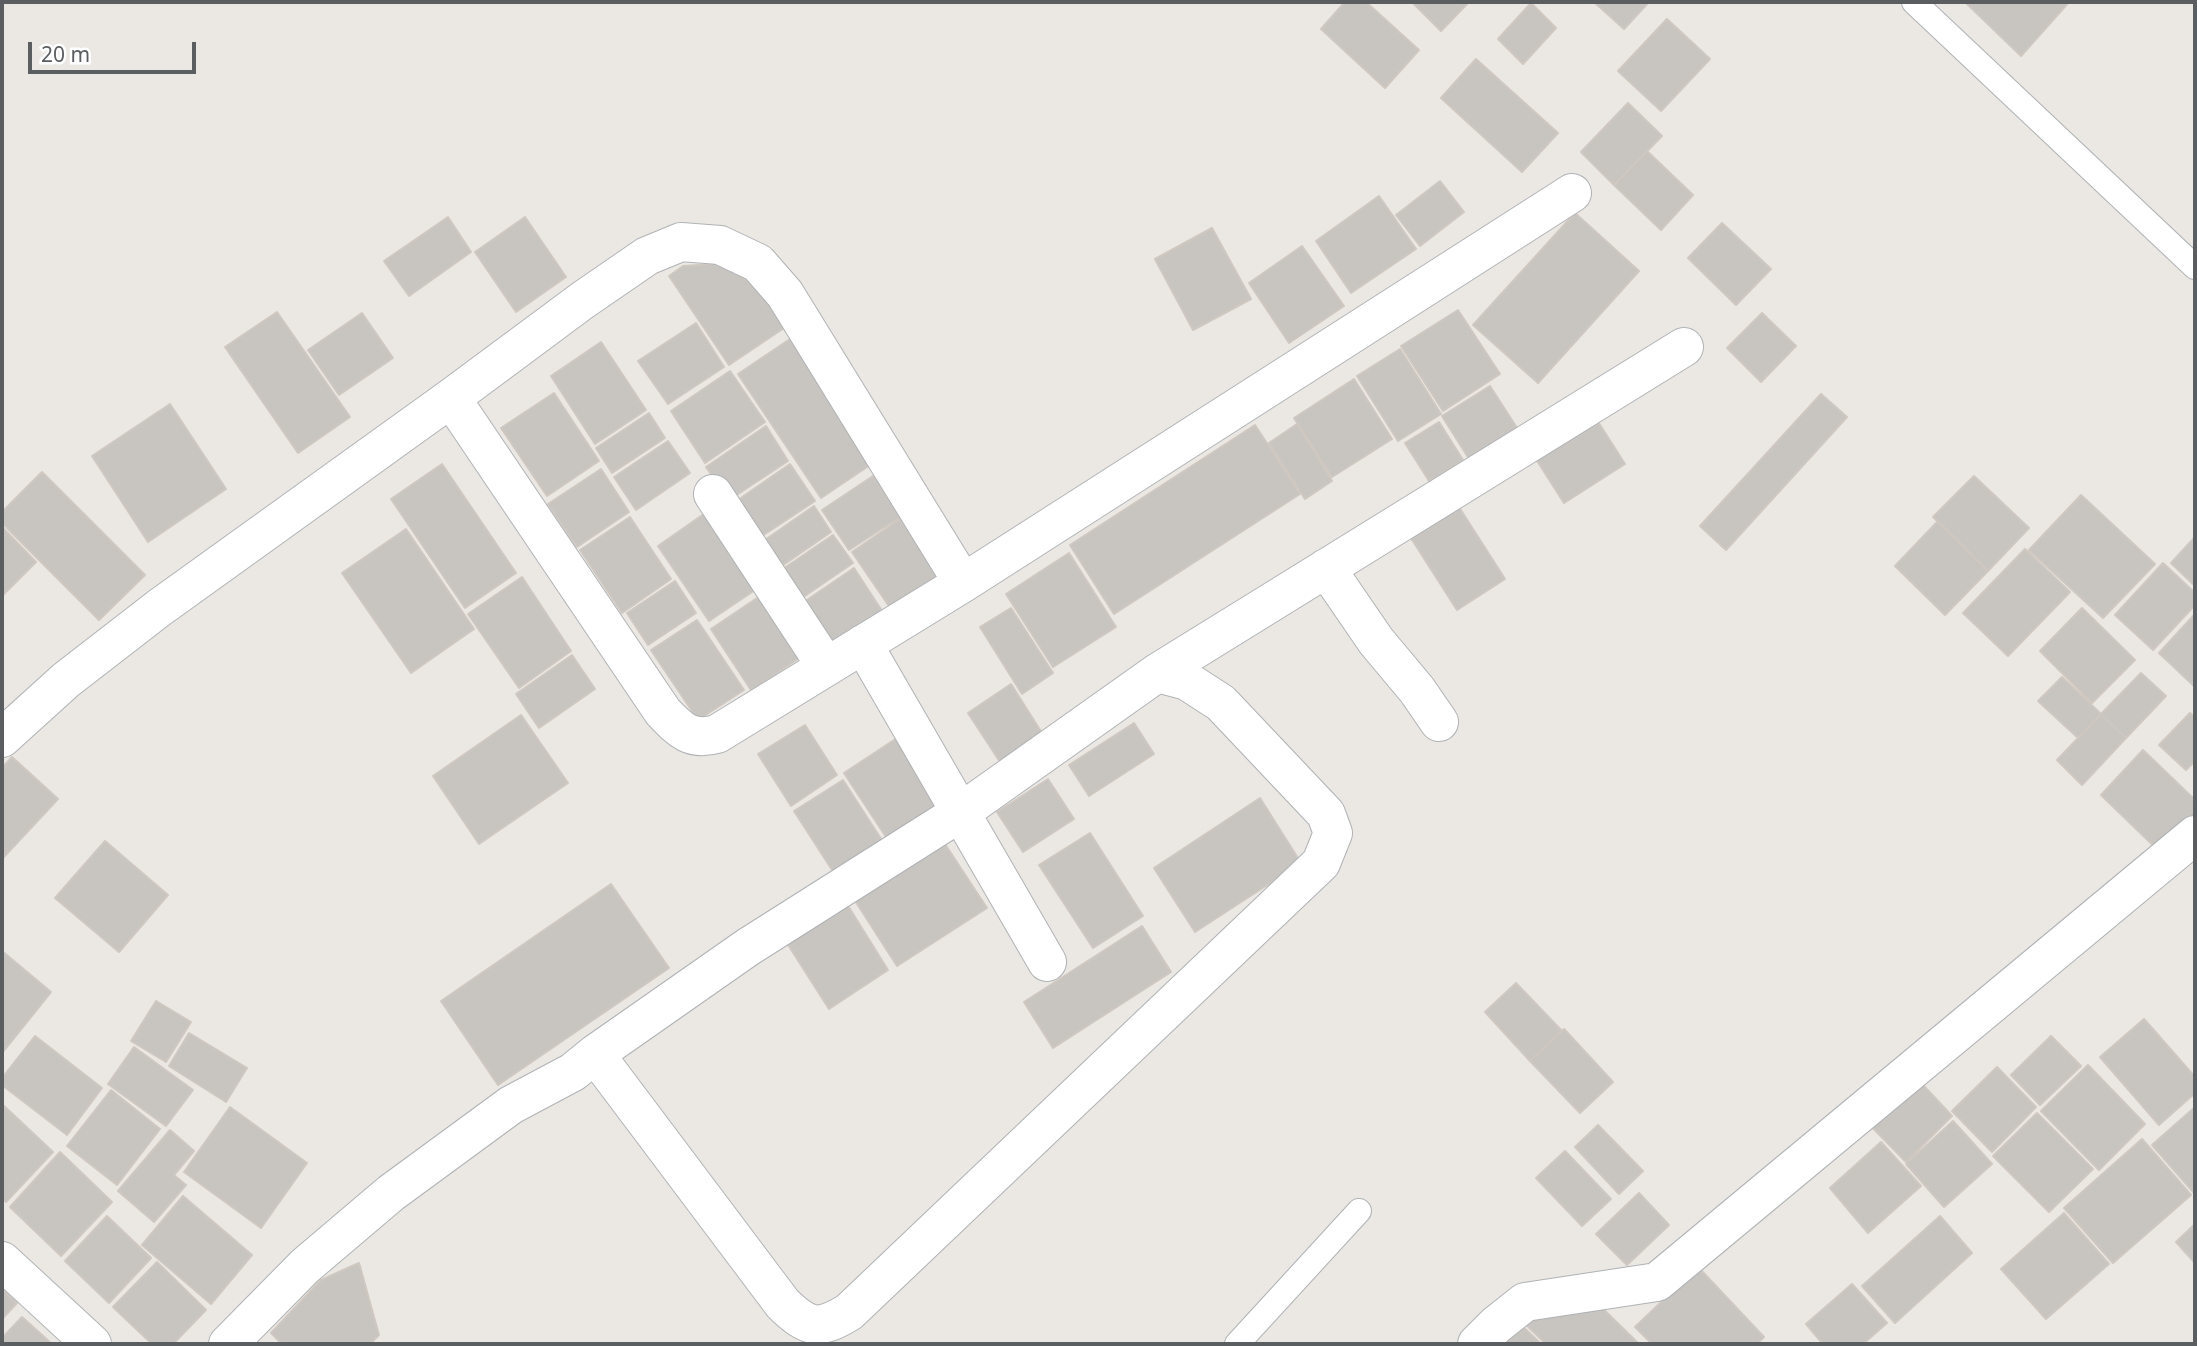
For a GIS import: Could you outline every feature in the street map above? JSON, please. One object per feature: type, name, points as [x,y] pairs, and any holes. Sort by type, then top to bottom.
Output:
[{"type":"street","points":[[451,398],[663,712],[687,734],[702,738],[717,734],[963,583],[1572,193]]},
{"type":"street","points":[[2,738],[66,680],[159,608],[583,300],[647,256],[681,242],[720,245],[758,263],[785,294],[963,583]]},
{"type":"street","points":[[228,1344],[305,1266],[391,1193],[511,1105],[573,1072],[748,947],[961,812],[1157,673],[1684,347]]},
{"type":"street","points":[[713,494],[826,666]]},
{"type":"street","points":[[1326,568],[1376,641],[1440,722]]},
{"type":"street","points":[[863,644],[1047,962]]},
{"type":"street","points":[[595,1054],[783,1304],[798,1318],[814,1326],[831,1324],[849,1312],[1321,863],[1333,833],[1326,814],[1221,703],[1187,681],[1157,673]]},
{"type":"street","points":[[1477,1344],[1525,1302],[1657,1282],[2195,835]]},
{"type":"street","points":[[2,1261],[92,1344]]},
{"type":"lane","points":[[1914,2],[2195,267]]},
{"type":"lane","points":[[1237,1344],[1359,1211]]},
{"type":"building","points":[[1345,2],[1366,2],[1419,50],[1385,88],[1321,29]]},
{"type":"building","points":[[1469,2],[1441,31],[1413,3]]},
{"type":"building","points":[[1594,2],[1649,2],[1624,29]]},
{"type":"building","points":[[1965,2],[2069,2],[2021,56]]},
{"type":"building","points":[[1531,3],[1556,28],[1523,64],[1498,39]]},
{"type":"building","points":[[1667,19],[1710,59],[1661,111],[1618,71]]},
{"type":"building","points":[[1476,59],[1558,133],[1522,172],[1441,98]]},
{"type":"building","points":[[1628,103],[1662,136],[1614,185],[1581,152]]},
{"type":"building","points":[[1647,151],[1693,195],[1661,230],[1614,185]]},
{"type":"building","points":[[1440,181],[1464,212],[1420,246],[1396,215]]},
{"type":"building","points":[[1379,196],[1416,249],[1351,293],[1316,241]]},
{"type":"building","points":[[1575,213],[1639,271],[1538,383],[1473,325]]},
{"type":"building","points":[[448,217],[471,252],[409,296],[384,261]]},
{"type":"building","points":[[525,217],[566,277],[516,312],[475,252]]},
{"type":"building","points":[[1722,223],[1771,269],[1736,305],[1688,258]]},
{"type":"building","points":[[1212,228],[1251,299],[1193,330],[1155,259]]},
{"type":"building","points":[[1302,246],[1344,306],[1289,343],[1249,283]]},
{"type":"building","points":[[715,264],[741,275],[767,301],[784,328],[729,365],[669,276],[683,266]]},
{"type":"building","points":[[1458,310],[1500,374],[1443,411],[1401,346]]},
{"type":"building","points":[[277,312],[350,417],[298,453],[225,347]]},
{"type":"building","points":[[362,313],[393,358],[339,395],[308,350]]},
{"type":"building","points":[[1762,313],[1796,346],[1761,382],[1727,348]]},
{"type":"building","points":[[696,323],[724,367],[668,404],[638,361]]},
{"type":"building","points":[[790,339],[873,463],[821,498],[738,374]]},
{"type":"building","points":[[601,342],[646,410],[595,444],[551,376]]},
{"type":"building","points":[[1400,349],[1441,414],[1398,441],[1357,376]]},
{"type":"building","points":[[730,371],[765,422],[705,463],[671,411]]},
{"type":"building","points":[[1354,379],[1392,439],[1332,477],[1294,418]]},
{"type":"building","points":[[1490,386],[1519,431],[1471,462],[1442,416]]},
{"type":"building","points":[[554,393],[599,461],[547,496],[501,428]]},
{"type":"building","points":[[1821,394],[1847,417],[1726,550],[1700,526]]},
{"type":"building","points":[[170,404],[226,489],[148,542],[92,456]]},
{"type":"building","points":[[649,413],[665,438],[612,473],[596,448]]},
{"type":"building","points":[[1595,417],[1625,464],[1564,503],[1534,456]]},
{"type":"building","points":[[1439,422],[1463,460],[1429,481],[1405,443]]},
{"type":"building","points":[[1297,424],[1332,481],[1305,499],[1269,443]]},
{"type":"building","points":[[1255,425],[1300,494],[1114,614],[1070,545]]},
{"type":"building","points":[[766,426],[788,461],[729,500],[706,467]]},
{"type":"building","points":[[668,441],[690,473],[636,510],[614,477]]},
{"type":"building","points":[[442,464],[516,573],[465,608],[391,499]]},
{"type":"building","points":[[790,464],[815,501],[756,540],[732,504]]},
{"type":"building","points":[[601,469],[629,512],[577,547],[548,504]]},
{"type":"building","points":[[42,472],[145,575],[99,620],[2,523],[2,512]]},
{"type":"building","points":[[873,476],[900,517],[849,550],[822,510]]},
{"type":"building","points":[[1974,476],[2029,528],[1988,571],[1933,517]]},
{"type":"building","points":[[2081,495],[2155,564],[2103,618],[2029,550]]},
{"type":"building","points":[[1457,504],[1505,579],[1457,610],[1409,535]]},
{"type":"building","points":[[814,506],[831,532],[776,570],[759,544]]},
{"type":"building","points":[[711,509],[761,586],[709,621],[658,546]]},
{"type":"building","points":[[630,517],[671,579],[622,613],[580,550]]},
{"type":"building","points":[[900,519],[942,583],[895,615],[852,552]]},
{"type":"building","points":[[1938,521],[1988,571],[1945,615],[1895,566]]},
{"type":"building","points":[[2,527],[36,562],[2,596]]},
{"type":"building","points":[[406,529],[474,629],[411,673],[342,573]]},
{"type":"building","points":[[833,535],[853,563],[799,600],[780,571]]},
{"type":"building","points":[[2195,537],[2195,586],[2171,563]]},
{"type":"building","points":[[2025,549],[2070,592],[2008,656],[1963,613]]},
{"type":"building","points":[[1069,553],[1116,627],[1053,667],[1006,594]]},
{"type":"building","points":[[2163,563],[2195,593],[2195,605],[2153,650],[2115,615]]},
{"type":"building","points":[[854,568],[884,614],[831,649],[801,604]]},
{"type":"building","points":[[522,577],[571,651],[519,688],[468,614]]},
{"type":"building","points":[[675,581],[696,613],[648,645],[627,613]]},
{"type":"building","points":[[766,592],[807,653],[751,690],[711,629]]},
{"type":"building","points":[[1011,608],[1053,673],[1022,694],[980,627]]},
{"type":"building","points":[[2082,608],[2135,660],[2092,703],[2040,651]]},
{"type":"building","points":[[2195,614],[2195,687],[2159,653]]},
{"type":"building","points":[[697,620],[744,690],[698,720],[651,650]]},
{"type":"building","points":[[572,655],[595,689],[539,728],[516,694]]},
{"type":"building","points":[[2141,673],[2166,696],[2126,738],[2101,714]]},
{"type":"building","points":[[2062,677],[2101,714],[2078,738],[2038,701]]},
{"type":"building","points":[[1011,684],[1047,741],[1004,768],[968,713]]},
{"type":"building","points":[[2190,713],[2195,718],[2195,761],[2186,770],[2159,745]]},
{"type":"building","points":[[2101,714],[2126,738],[2082,785],[2057,760]]},
{"type":"building","points":[[521,715],[568,783],[479,844],[433,776]]},
{"type":"building","points":[[1134,723],[1154,754],[1089,796],[1069,765]]},
{"type":"building","points":[[805,725],[837,775],[791,806],[758,754]]},
{"type":"building","points":[[897,738],[942,806],[888,840],[844,773]]},
{"type":"building","points":[[2143,750],[2195,800],[2195,817],[2161,853],[2101,795]]},
{"type":"building","points":[[12,757],[58,799],[2,859],[2,768]]},
{"type":"building","points":[[1048,779],[1074,819],[1023,852],[997,812]]},
{"type":"building","points":[[843,780],[883,842],[834,873],[794,811]]},
{"type":"building","points":[[1260,798],[1301,863],[1195,932],[1154,868]]},
{"type":"building","points":[[1090,833],[1143,916],[1093,948],[1039,865]]},
{"type":"building","points":[[941,838],[987,908],[897,966],[852,896]]},
{"type":"building","points":[[105,841],[168,895],[119,952],[55,898]]},
{"type":"building","points":[[611,884],[669,968],[498,1085],[441,1001]]},
{"type":"building","points":[[845,901],[888,970],[829,1009],[785,940]]},
{"type":"building","points":[[1142,926],[1171,972],[1053,1048],[1024,1002]]},
{"type":"building","points":[[2,951],[51,992],[2,1053]]},
{"type":"building","points":[[1516,983],[1562,1031],[1530,1061],[1485,1012]]},
{"type":"building","points":[[156,1001],[191,1022],[166,1062],[131,1041]]},
{"type":"building","points":[[2144,1019],[2195,1077],[2195,1093],[2159,1125],[2100,1057]]},
{"type":"building","points":[[1564,1029],[1613,1082],[1580,1113],[1530,1061]]},
{"type":"building","points":[[189,1033],[247,1068],[226,1102],[169,1066]]},
{"type":"building","points":[[35,1036],[102,1088],[67,1135],[2,1085],[2,1078]]},
{"type":"building","points":[[2051,1036],[2081,1066],[2040,1105],[2011,1075]]},
{"type":"building","points":[[134,1047],[193,1090],[166,1126],[108,1084]]},
{"type":"building","points":[[2088,1065],[2145,1124],[2099,1170],[2041,1111]]},
{"type":"building","points":[[1997,1067],[2036,1107],[1992,1152],[1952,1111]]},
{"type":"building","points":[[1911,1072],[1952,1116],[1906,1162],[1863,1118]]},
{"type":"building","points":[[111,1090],[160,1129],[117,1185],[67,1146]]},
{"type":"building","points":[[2,1104],[53,1152],[6,1202],[2,1198]]},
{"type":"building","points":[[230,1107],[307,1163],[261,1228],[184,1172]]},
{"type":"building","points":[[2195,1107],[2195,1194],[2152,1145]]},
{"type":"building","points":[[2037,1113],[2093,1169],[2049,1212],[1993,1156]]},
{"type":"building","points":[[1953,1121],[1992,1164],[1944,1207],[1906,1164]]},
{"type":"building","points":[[1598,1125],[1643,1171],[1619,1194],[1575,1147]]},
{"type":"building","points":[[170,1130],[194,1151],[174,1175],[186,1185],[154,1222],[118,1191]]},
{"type":"building","points":[[2142,1139],[2191,1195],[2113,1263],[2064,1208]]},
{"type":"building","points":[[1881,1142],[1921,1186],[1868,1233],[1830,1188]]},
{"type":"building","points":[[1565,1151],[1611,1199],[1582,1226],[1536,1178]]},
{"type":"building","points":[[60,1152],[112,1202],[61,1256],[10,1207]]},
{"type":"building","points":[[1639,1193],[1669,1225],[1627,1265],[1596,1234]]},
{"type":"building","points":[[183,1196],[252,1255],[211,1304],[142,1245]]},
{"type":"building","points":[[2064,1213],[2109,1264],[2046,1319],[2001,1269]]},
{"type":"building","points":[[107,1216],[151,1258],[109,1303],[65,1261]]},
{"type":"building","points":[[1940,1216],[1972,1253],[1895,1323],[1862,1286]]},
{"type":"building","points":[[2195,1224],[2195,1263],[2176,1242]]},
{"type":"building","points":[[157,1262],[206,1310],[173,1344],[152,1344],[113,1307]]},
{"type":"building","points":[[359,1263],[379,1335],[370,1344],[282,1344],[271,1333],[321,1280]]},
{"type":"building","points":[[1698,1267],[1764,1337],[1757,1344],[1652,1344],[1635,1327]]},
{"type":"building","points":[[1852,1284],[1887,1323],[1863,1344],[1823,1344],[1806,1324]]},
{"type":"building","points":[[2,1289],[17,1303],[2,1319]]},
{"type":"building","points":[[1597,1303],[1639,1344],[1546,1344],[1519,1318]]},
{"type":"building","points":[[22,1317],[52,1344],[2,1344],[2,1338]]},
{"type":"building","points":[[1515,1319],[1539,1342],[1491,1344]]}]
